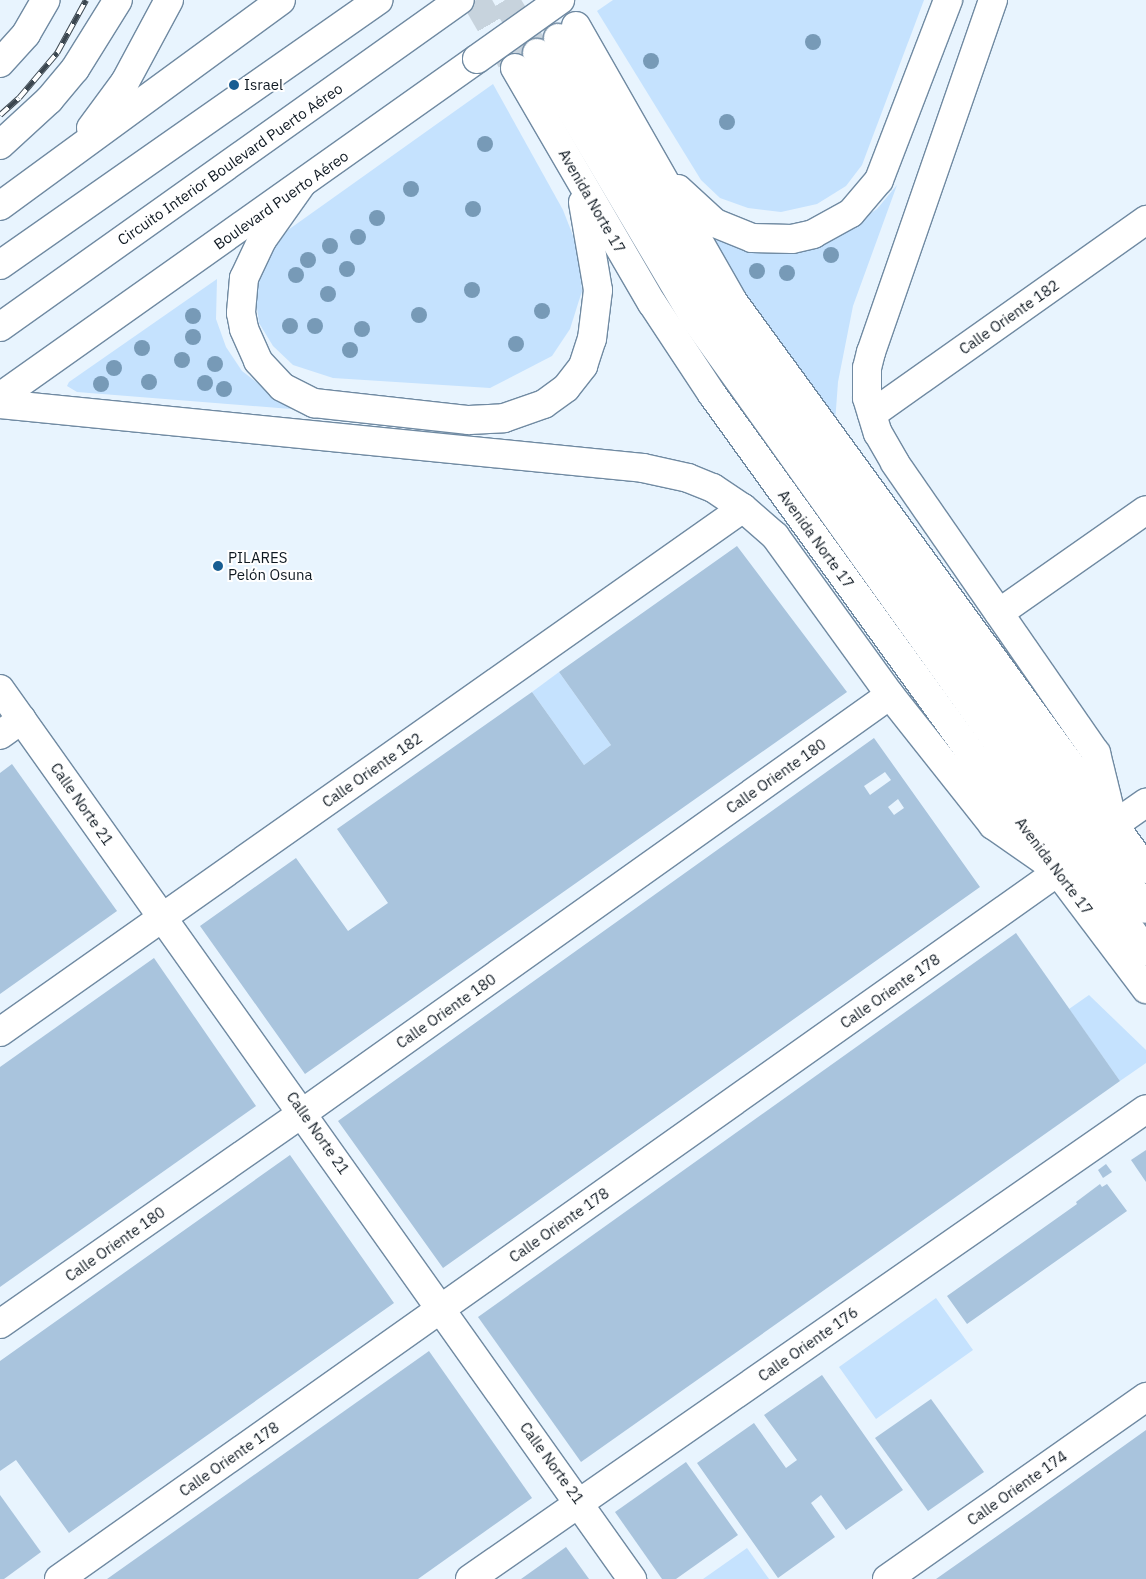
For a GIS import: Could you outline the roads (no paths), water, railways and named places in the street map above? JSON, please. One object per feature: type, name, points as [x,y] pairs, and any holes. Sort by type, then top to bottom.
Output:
[{"type":"main road","points":[[0,63],[26,34],[46,0]]},
{"type":"main road","points":[[0,145],[49,100],[76,69],[118,0]]},
{"type":"main road","points":[[72,152],[125,82],[170,0]]},
{"type":"main road","points":[[0,206],[281,0]]},
{"type":"main road","points":[[0,265],[378,0]]},
{"type":"main road","name":"Boulevard Puerto Aéreo","points":[[0,397],[560,0]]},
{"type":"main road","points":[[557,39],[699,211],[733,232],[752,238],[792,239],[833,225],[857,208],[879,180],[948,0]]},
{"type":"main road","points":[[993,0],[871,352],[866,385],[878,433],[895,463],[1096,753],[1114,826]]},
{"type":"main road","name":"Circuito Interior Boulevard Puerto Aéreo","points":[[0,327],[454,4]]},
{"type":"main road","points":[[557,39],[721,320],[1146,910]]},
{"type":"main road","points":[[557,39],[693,316],[1146,951]]},
{"type":"main road","name":"Avenida Norte 17","points":[[516,68],[578,179],[712,394],[1146,989]]},
{"type":"main road","points":[[650,154],[732,300],[1146,869]]},
{"type":"main road","points":[[301,185],[262,240],[244,278],[241,295],[244,329],[258,361],[282,387],[314,402],[469,420],[504,418],[544,404],[566,388],[583,366],[592,339],[598,290],[597,269],[578,179]]},
{"type":"main road","name":"Calle Oriente 182","points":[[872,414],[1146,220]]},
{"type":"main road","points":[[0,404],[643,468],[688,478],[713,488],[743,508],[775,536],[890,695],[993,825],[1059,871]]},
{"type":"main road","name":"Calle Oriente 182","points":[[0,1032],[743,508]]},
{"type":"main road","points":[[999,613],[1146,510]]},
{"type":"main road","name":"Calle Norte 21","points":[[0,689],[162,918],[304,1112],[441,1309],[580,1502],[632,1579]]},
{"type":"main road","name":"Calle Oriente 180","points":[[0,1324],[304,1112],[890,695]]},
{"type":"main road","points":[[0,735],[22,720]]},
{"type":"main road","points":[[1114,826],[1146,803]]},
{"type":"main road","name":"Calle Oriente 178","points":[[59,1579],[1059,871]]},
{"type":"main road","name":"Calle Oriente 176","points":[[470,1579],[1146,1109]]},
{"type":"main road","name":"Calle Oriente 174","points":[[887,1579],[1146,1397]]},
{"type":"tunnel","points":[[476,0],[513,64]]},
{"type":"tunnel","points":[[505,0],[537,53]]},
{"type":"railway","points":[[0,115],[19,98],[57,53],[86,0]]},
{"type":"place","name":"Israel","points":[[234,85]]},
{"type":"place","name":"PILARES Pelón Osuna","points":[[218,566]]}]
